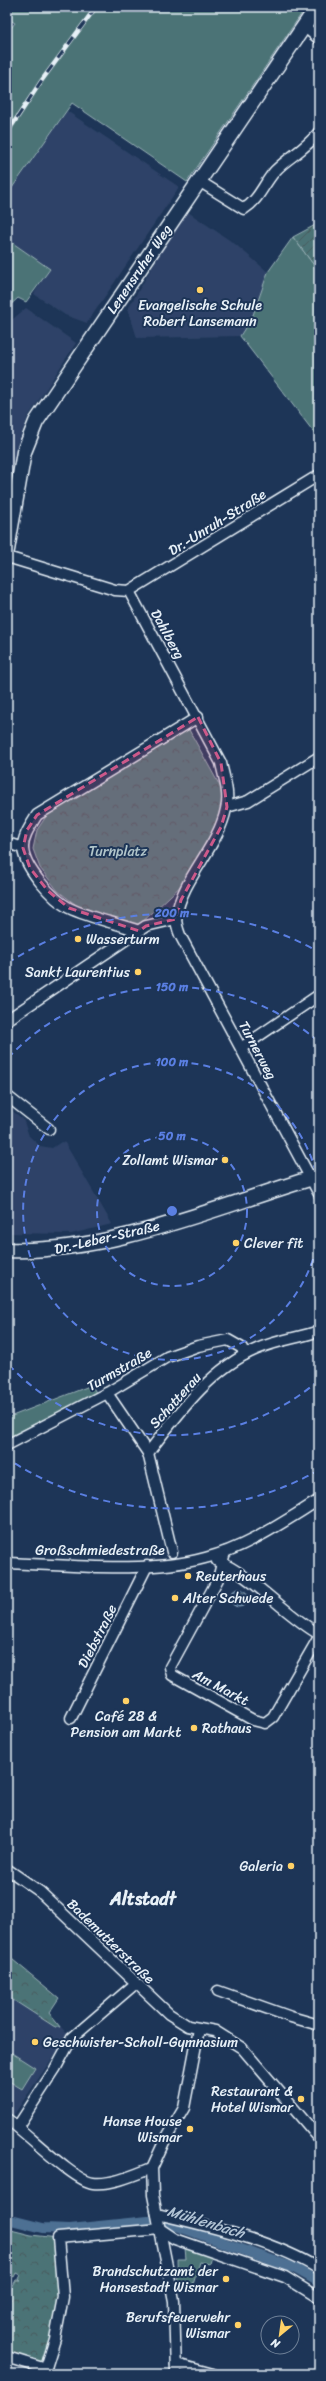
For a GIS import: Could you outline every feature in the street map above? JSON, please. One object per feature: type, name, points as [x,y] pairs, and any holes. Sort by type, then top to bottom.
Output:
[{"type":"street","name":"Lenensruher Weg","points":[[7,550],[24,452],[36,422],[317,7]]},
{"type":"street","points":[[304,26],[319,39]]},
{"type":"street","points":[[199,181],[244,209],[254,201],[276,170],[300,152],[319,132]]},
{"type":"street","name":"Dr.-Unruh-Straße","points":[[129,591],[319,475]]},
{"type":"street","points":[[7,558],[115,590],[129,591]]},
{"type":"street","name":"Dahlberg","points":[[129,591],[198,717],[221,763],[227,807]]},
{"type":"street","points":[[139,931],[68,908],[48,891],[30,868],[23,848],[27,830],[37,815],[198,717]]},
{"type":"street","points":[[7,1020],[146,926],[176,919],[180,900],[221,827],[227,807],[248,801],[319,757]]},
{"type":"street","points":[[7,843],[23,848]]},
{"type":"street","name":"Turnerweg","points":[[176,919],[180,935],[241,1048],[315,1177],[319,1194]]},
{"type":"street","points":[[241,1048],[319,995]]},
{"type":"street","points":[[7,1096],[49,1129]]},
{"type":"street","name":"Dr.-Leber-Straße","points":[[7,1250],[56,1250],[112,1239],[315,1177]]},
{"type":"street","name":"Schatterau","points":[[148,1453],[193,1398],[227,1364],[258,1348],[319,1331]]},
{"type":"street","name":"Turmstraße","points":[[7,1445],[107,1393],[168,1358],[198,1346],[228,1340],[242,1348],[244,1355]]},
{"type":"street","points":[[107,1393],[148,1453],[172,1552]]},
{"type":"street","points":[[218,1579],[221,1556],[319,1500]]},
{"type":"street","name":"Am Markt","points":[[204,1559],[221,1556],[240,1574],[319,1636],[273,1718],[265,1723],[257,1722],[177,1679],[170,1673],[170,1667],[218,1579]]},
{"type":"street","name":"Großschmiedestraße","points":[[7,1564],[147,1566],[204,1559]]},
{"type":"street","name":"Diebstraße","points":[[71,1718],[147,1566]]},
{"type":"street","points":[[218,1579],[230,1572],[240,1574]]},
{"type":"street","name":"Bademutterstraße","points":[[7,1869],[39,1891],[135,1984],[169,2014],[188,2026],[215,2031],[242,2048],[319,2138]]},
{"type":"street","points":[[18,2126],[56,2069],[72,2038],[135,1984]]},
{"type":"street","points":[[218,1991],[291,2018],[318,2022]]},
{"type":"street","points":[[199,2029],[186,2103],[152,2168],[157,2214],[174,2301],[176,2369],[213,2374]]},
{"type":"street","points":[[7,2119],[18,2126],[77,2176],[91,2183],[105,2183],[152,2168]]},
{"type":"street","points":[[157,2214],[234,2235],[264,2245],[319,2269]]},
{"type":"street","points":[[7,2357],[45,2372],[55,2339],[63,2296],[58,2238],[160,2230],[175,2239],[285,2277],[319,2298]]},
{"type":"highlighted area","points":[[198,717],[221,763],[227,807],[221,827],[181,900],[176,919],[146,926],[139,931],[69,908],[48,891],[30,868],[23,848],[27,830],[37,815]]},
{"type":"shaded area","name":"Evangelische Schule Robert Lansemann","points":[[67,111],[179,187],[87,323],[65,315],[34,294],[49,269],[7,239],[7,195]]},
{"type":"shaded area","name":"Evangelische Schule Robert Lansemann","points":[[186,208],[188,212],[235,244],[268,272],[293,237],[319,272],[253,315],[240,336],[137,338],[128,309]]},
{"type":"shaded area","points":[[26,308],[76,343],[28,417],[17,445],[7,502],[7,324]]},
{"type":"shaded area","points":[[7,1107],[23,1119],[29,1136],[40,1146],[52,1148],[61,1142],[65,1143],[112,1224],[71,1234],[7,1233]]},
{"type":"shaded area","points":[[239,1589],[245,1592],[248,1598],[245,1604],[239,1607],[233,1604],[230,1598],[233,1592]]},
{"type":"shaded area","name":"Geschwister-Scholl-Gymnasium","points":[[7,1955],[59,1998],[49,2013],[68,2035],[13,2116],[7,2112]]},
{"type":"green space","points":[[7,7],[306,7],[187,182],[72,103],[7,195],[7,33],[15,23],[7,18]]},
{"type":"green space","points":[[319,223],[319,272],[293,237]]},
{"type":"green space","points":[[293,237],[319,272],[319,439],[240,336],[253,315],[268,272]]},
{"type":"green space","points":[[7,239],[50,269],[26,302],[18,298],[7,308]]},
{"type":"green space","name":"Turnplatz","points":[[188,728],[226,797],[219,824],[186,881],[136,928],[105,927],[58,891],[40,868],[33,849],[37,830],[47,815]]},
{"type":"green space","points":[[92,1385],[96,1393],[7,1438],[7,1418]]},
{"type":"green space","points":[[7,1955],[59,1998],[49,2013],[60,2027],[55,2027],[7,1996]]},
{"type":"green space","points":[[7,2050],[35,2068],[22,2089],[7,2080]]},
{"type":"green space","points":[[7,2229],[31,2235],[58,2238],[63,2297],[46,2369],[7,2357],[7,2300],[10,2301],[11,2299],[7,2297],[16,2280],[20,2280],[18,2279],[20,2275],[16,2273],[14,2277],[7,2273]]},
{"type":"green space","points":[[185,2248],[212,2256],[210,2264],[200,2262],[191,2291],[178,2288],[177,2259],[186,2259]]},
{"type":"waterway","name":"Mühlenbach","points":[[7,2219],[43,2228],[70,2229],[148,2221],[174,2225],[294,2268],[319,2282]]},
{"type":"railway","points":[[7,133],[42,80],[96,7]]},
{"type":"place","name":"Evangelische Schule Robert Lansemann","points":[[200,290]]},
{"type":"place","name":"Wasserturm","points":[[78,939]]},
{"type":"place","name":"Sankt Laurentius","points":[[138,972]]},
{"type":"place","name":"Zollamt Wismar","points":[[225,1160]]},
{"type":"place","name":"Clever fit","points":[[236,1243]]},
{"type":"place","name":"Reuterhaus","points":[[188,1576]]},
{"type":"place","name":"Alter Schwede","points":[[175,1598]]},
{"type":"place","name":"Café 28 & Pension am Markt","points":[[126,1701]]},
{"type":"place","name":"Rathaus","points":[[194,1728]]},
{"type":"place","name":"Galeria","points":[[291,1866]]},
{"type":"place","name":"Geschwister-Scholl-Gymnasium","points":[[35,2042]]},
{"type":"place","name":"Restaurant & Hotel Wismar","points":[[301,2099]]},
{"type":"place","name":"Hanse House Wismar","points":[[190,2129]]},
{"type":"place","name":"Brandschutzamt der Hansestadt Wismar","points":[[226,2279]]},
{"type":"place","name":"Berufsfeuerwehr Wismar","points":[[238,2325]]},
{"type":"district","name":"Altstadt","points":[[143,1899]]}]
